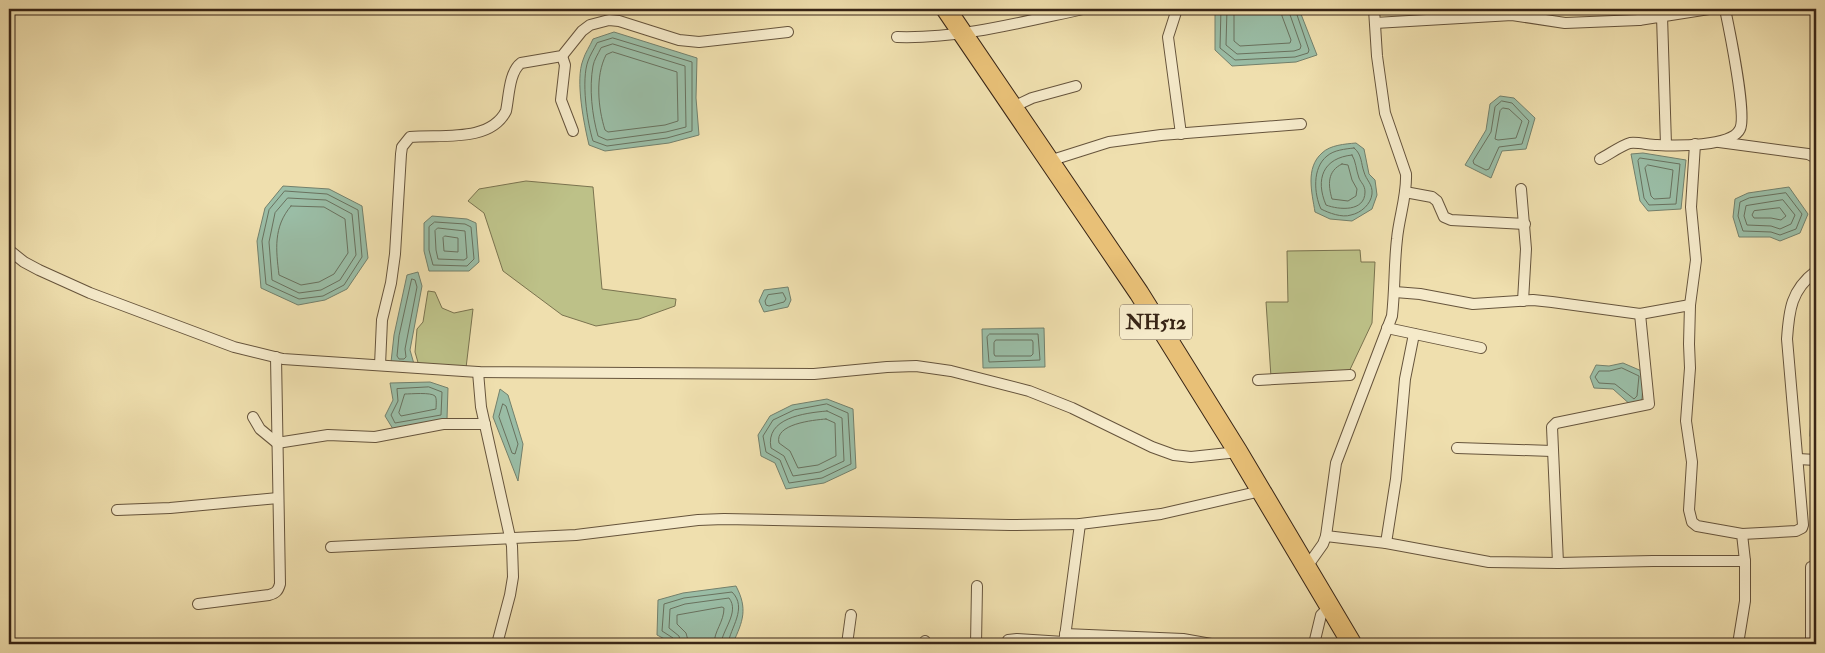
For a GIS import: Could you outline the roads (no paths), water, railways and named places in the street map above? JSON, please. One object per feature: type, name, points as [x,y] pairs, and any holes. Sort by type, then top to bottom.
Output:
[{"type":"highway","name":"NH512","points":[[946,9],[1139,293],[1238,452],[1352,644]]},
{"type":"street","points":[[897,37],[920,38],[962,33],[1084,9]]},
{"type":"street","points":[[1177,9],[1168,37],[1181,134]]},
{"type":"street","points":[[1306,568],[1323,544],[1326,536],[1336,463],[1392,316],[1397,238],[1405,192],[1406,174],[1385,113],[1376,56],[1374,9]]},
{"type":"street","points":[[1375,22],[1513,12],[1565,23],[1640,20],[1709,9]]},
{"type":"street","points":[[1600,159],[1630,143],[1666,145],[1715,142],[1736,134],[1741,129],[1738,83],[1725,9]]},
{"type":"street","points":[[1640,20],[1662,16],[1666,145]]},
{"type":"street","points":[[380,365],[382,320],[391,284],[395,254],[402,147],[410,137],[465,134],[482,131],[492,126],[506,111],[517,66],[521,63],[562,56],[582,31],[600,21],[619,22],[679,40],[699,42],[788,32]]},
{"type":"street","points":[[562,56],[565,65],[561,100],[573,131]]},
{"type":"street","points":[[1013,107],[1032,98],[1076,86]]},
{"type":"street","points":[[1049,161],[1109,142],[1302,124]]},
{"type":"street","points":[[1715,142],[1808,154],[1816,158]]},
{"type":"street","points":[[1695,144],[1692,207],[1696,260],[1690,305],[1690,368],[1686,421],[1692,456],[1689,498],[1690,517],[1697,526],[1742,534],[1796,531],[1802,528],[1804,520],[1787,339],[1789,314],[1793,297],[1801,285],[1816,271]]},
{"type":"street","points":[[1521,189],[1526,249],[1523,301]]},
{"type":"street","points":[[1405,192],[1432,197],[1437,201],[1444,217],[1451,220],[1525,224]]},
{"type":"street","points":[[9,250],[24,262],[39,270],[90,293],[234,347],[276,357],[478,372],[814,374],[916,366],[951,371],[1029,391],[1072,408],[1152,447],[1174,454],[1191,457],[1238,452]]},
{"type":"street","points":[[1394,292],[1420,294],[1473,304],[1523,301],[1552,302],[1640,314],[1690,305]]},
{"type":"street","points":[[1558,563],[1552,428],[1556,423],[1649,404],[1640,314]]},
{"type":"street","points":[[1387,328],[1481,348]]},
{"type":"street","points":[[1386,543],[1396,479],[1405,380],[1414,334]]},
{"type":"street","points":[[198,604],[269,595],[279,589],[276,357]]},
{"type":"street","points":[[478,372],[479,392],[485,424],[510,538],[513,577],[504,623],[496,644]]},
{"type":"street","points":[[1258,380],[1350,375]]},
{"type":"street","points":[[253,418],[260,429],[277,443],[328,435],[374,438],[443,424],[485,424]]},
{"type":"street","points":[[1457,448],[1552,451]]},
{"type":"street","points":[[1798,459],[1816,460]]},
{"type":"street","points":[[331,547],[576,535],[698,520],[724,519],[1010,525],[1080,524],[1161,514],[1261,491]]},
{"type":"street","points":[[117,510],[170,508],[278,498]]},
{"type":"street","points":[[1064,640],[1080,524]]},
{"type":"street","points":[[1738,644],[1745,601],[1745,561],[1742,534]]},
{"type":"street","points":[[1326,536],[1386,543],[1489,562],[1745,561]]},
{"type":"street","points":[[1811,567],[1811,644]]},
{"type":"street","points":[[976,644],[977,586]]},
{"type":"street","points":[[1314,644],[1322,615],[1329,607]]},
{"type":"street","points":[[847,644],[851,615]]},
{"type":"street","points":[[1010,644],[1008,640],[1017,639],[1183,639],[1211,644]]},
{"type":"water","points":[[1215,9],[1299,9],[1317,55],[1296,62],[1232,66],[1215,50]]},
{"type":"water","points":[[614,32],[697,58],[696,98],[699,135],[669,143],[605,151],[589,145],[581,102],[581,69],[584,57],[593,39]]},
{"type":"water","points":[[1500,96],[1514,98],[1535,118],[1526,149],[1502,151],[1491,178],[1465,165],[1486,130],[1490,104]]},
{"type":"water","points":[[1356,143],[1364,149],[1369,174],[1375,180],[1377,195],[1372,209],[1352,221],[1330,219],[1315,212],[1311,181],[1313,166],[1325,150],[1338,145]]},
{"type":"water","points":[[1643,153],[1686,160],[1681,209],[1648,211],[1640,201],[1631,154]]},
{"type":"water","points":[[283,186],[329,189],[362,206],[368,258],[347,289],[325,300],[298,305],[261,288],[257,241],[265,208]]},
{"type":"water","points":[[1789,187],[1808,214],[1800,233],[1780,241],[1770,237],[1739,237],[1733,217],[1735,199],[1748,193]]},
{"type":"water","points":[[432,216],[467,219],[476,223],[479,262],[469,271],[429,271],[424,251],[424,223]]},
{"type":"water","points":[[418,272],[422,286],[410,350],[414,364],[391,362],[394,335],[407,275]]},
{"type":"water","points":[[788,287],[791,300],[788,307],[764,312],[759,301],[764,290]]},
{"type":"water","points":[[1044,328],[1045,367],[983,368],[982,329]]},
{"type":"water","points":[[1623,363],[1644,372],[1642,399],[1633,407],[1613,389],[1594,388],[1590,377],[1596,365],[1609,366]]},
{"type":"water","points":[[430,382],[448,388],[447,419],[393,429],[385,416],[393,400],[390,383]]},
{"type":"water","points":[[500,389],[508,395],[523,444],[518,481],[493,417]]},
{"type":"water","points":[[827,399],[853,409],[856,468],[824,483],[786,489],[775,463],[761,456],[758,435],[770,416],[792,405]]},
{"type":"water","points":[[1816,416],[1816,446],[1810,436],[1811,417]]},
{"type":"water","points":[[736,586],[742,602],[743,615],[733,643],[674,644],[657,635],[658,600],[683,593]]}]
